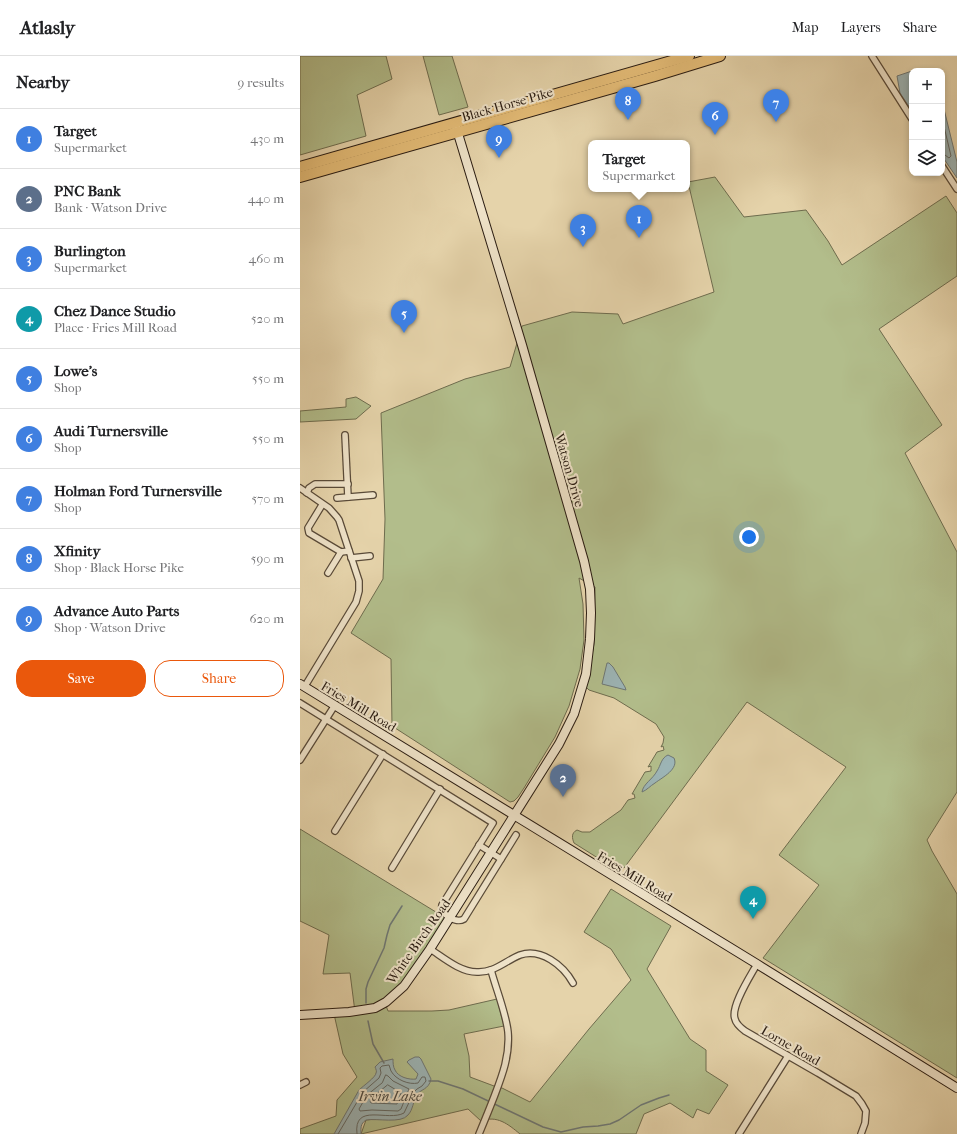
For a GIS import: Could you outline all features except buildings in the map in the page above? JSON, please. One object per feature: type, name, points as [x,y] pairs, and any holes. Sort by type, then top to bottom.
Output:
[{"type":"highway","name":"Black Horse Pike","points":[[300,167],[656,76],[720,56]]},
{"type":"highway","name":"Black Horse Pike","points":[[300,177],[686,57]]},
{"type":"highway","points":[[656,76],[676,66],[686,57]]},
{"type":"street","points":[[872,56],[909,114]]},
{"type":"street","name":"Watson Drive","points":[[456,128],[522,345],[584,561],[590,589],[590,639],[586,674],[574,714],[559,744],[514,816]]},
{"type":"street","points":[[945,171],[957,189]]},
{"type":"street","points":[[345,435],[348,497]]},
{"type":"street","points":[[307,493],[309,488],[315,484],[348,484]]},
{"type":"street","points":[[300,488],[322,505],[329,508],[339,520],[359,580],[359,590],[356,602],[302,685]]},
{"type":"street","points":[[337,498],[373,495]]},
{"type":"street","points":[[322,505],[308,528],[309,533],[341,552],[349,551]]},
{"type":"street","points":[[328,572],[341,552]]},
{"type":"street","points":[[351,558],[370,556]]},
{"type":"street","name":"Fries Mill Road","points":[[302,685],[957,1088]]},
{"type":"street","points":[[300,703],[493,823],[442,905],[442,911],[450,918],[456,921],[464,919],[516,836]]},
{"type":"street","points":[[300,760],[335,705]]},
{"type":"street","points":[[336,832],[383,754]]},
{"type":"street","points":[[392,868],[440,789]]},
{"type":"street","name":"White Birch Road","points":[[300,1015],[375,1008],[386,1002],[404,986],[430,949],[514,816]]},
{"type":"street","points":[[479,845],[501,859]]},
{"type":"street","points":[[430,949],[458,966],[467,970],[480,972],[491,970],[520,955],[533,954],[545,957],[556,963],[567,972],[573,983]]},
{"type":"street","name":"Lorne Road","points":[[757,964],[737,1001],[734,1011],[734,1018],[744,1031],[856,1096],[866,1111],[865,1123],[861,1134]]},
{"type":"street","points":[[479,1134],[501,1080],[506,1062],[508,1038],[506,1020],[491,970]]},
{"type":"street","points":[[739,1134],[788,1056]]},
{"type":"street","points":[[300,1084],[306,1082]]},
{"type":"green space","points":[[300,56],[386,56],[392,79],[357,95],[366,136],[300,155]]},
{"type":"green space","points":[[423,56],[452,56],[468,107],[439,115]]},
{"type":"green space","points":[[715,177],[744,217],[806,210],[828,241],[842,265],[946,196],[957,213],[957,276],[879,329],[942,425],[905,453],[957,552],[957,792],[927,840],[957,894],[957,1078],[763,958],[819,885],[779,855],[846,767],[747,702],[624,868],[615,863],[601,860],[574,843],[572,837],[577,830],[582,832],[590,832],[621,810],[628,800],[635,798],[634,794],[632,794],[645,772],[651,771],[651,766],[648,767],[657,752],[664,750],[663,746],[661,747],[664,737],[656,724],[614,698],[589,690],[586,687],[594,644],[595,587],[579,578],[583,604],[584,640],[580,669],[569,706],[555,737],[524,788],[514,801],[510,802],[392,726],[391,659],[351,633],[383,579],[385,519],[381,413],[465,379],[510,367],[522,326],[572,312],[618,314],[623,324],[714,292],[690,190],[690,182]]},
{"type":"green space","points":[[356,397],[371,406],[356,419],[300,422],[300,411],[346,407],[346,399]]},
{"type":"green space","points":[[300,829],[449,920],[408,983],[385,1003],[388,1011],[432,1011],[449,1010],[497,999],[504,1026],[464,1034],[469,1056],[470,1077],[502,1088],[530,1102],[631,980],[611,949],[584,932],[611,889],[671,926],[647,969],[690,1039],[706,1050],[706,1071],[728,1085],[709,1114],[697,1109],[693,1118],[670,1103],[644,1114],[636,1134],[520,1134],[507,1124],[497,1120],[487,1119],[481,1121],[468,1109],[361,1134],[366,1120],[407,1116],[418,1090],[337,1134],[300,1134],[300,1129],[336,1116],[337,1100],[357,1077],[343,1054],[334,1014],[355,1012],[350,973],[323,974],[329,935],[300,921]]},
{"type":"water","points":[[909,72],[909,106],[900,93],[897,76]]},
{"type":"water","points":[[945,113],[957,162],[957,178],[945,160]]},
{"type":"water","points":[[607,663],[613,667],[626,690],[602,684]]},
{"type":"water","points":[[668,755],[674,758],[675,762],[672,769],[642,792],[644,786],[655,774],[662,760]]},
{"type":"water","name":"Irvin Lake","points":[[415,1057],[419,1057],[421,1059],[431,1079],[430,1083],[418,1093],[411,1111],[405,1118],[395,1120],[366,1120],[362,1125],[361,1134],[334,1134],[359,1090],[375,1075],[375,1067],[380,1062],[393,1059],[396,1072],[401,1076],[416,1079],[418,1074],[407,1062]]},
{"type":"waterway","points":[[366,1003],[366,989],[368,982],[384,948],[390,925],[402,906]]},
{"type":"waterway","points":[[368,1021],[373,1044],[384,1063]]},
{"type":"waterway","points":[[429,1081],[438,1081],[463,1089],[543,1127],[561,1132],[583,1127],[610,1124],[619,1120],[641,1105],[669,1095]]},
{"type":"place","name":"Xfinity","points":[[628,120]]},
{"type":"place","name":"Holman Ford Turnersville","points":[[776,122]]},
{"type":"place","name":"Audi Turnersville","points":[[715,135]]},
{"type":"place","name":"Advance Auto Parts","points":[[499,158]]},
{"type":"place","name":"Target","points":[[639,238]]},
{"type":"place","name":"Burlington","points":[[583,247]]},
{"type":"place","name":"Lowe's","points":[[404,333]]},
{"type":"place","name":"PNC Bank","points":[[563,797]]},
{"type":"place","name":"Chez Dance Studio","points":[[753,919]]}]
